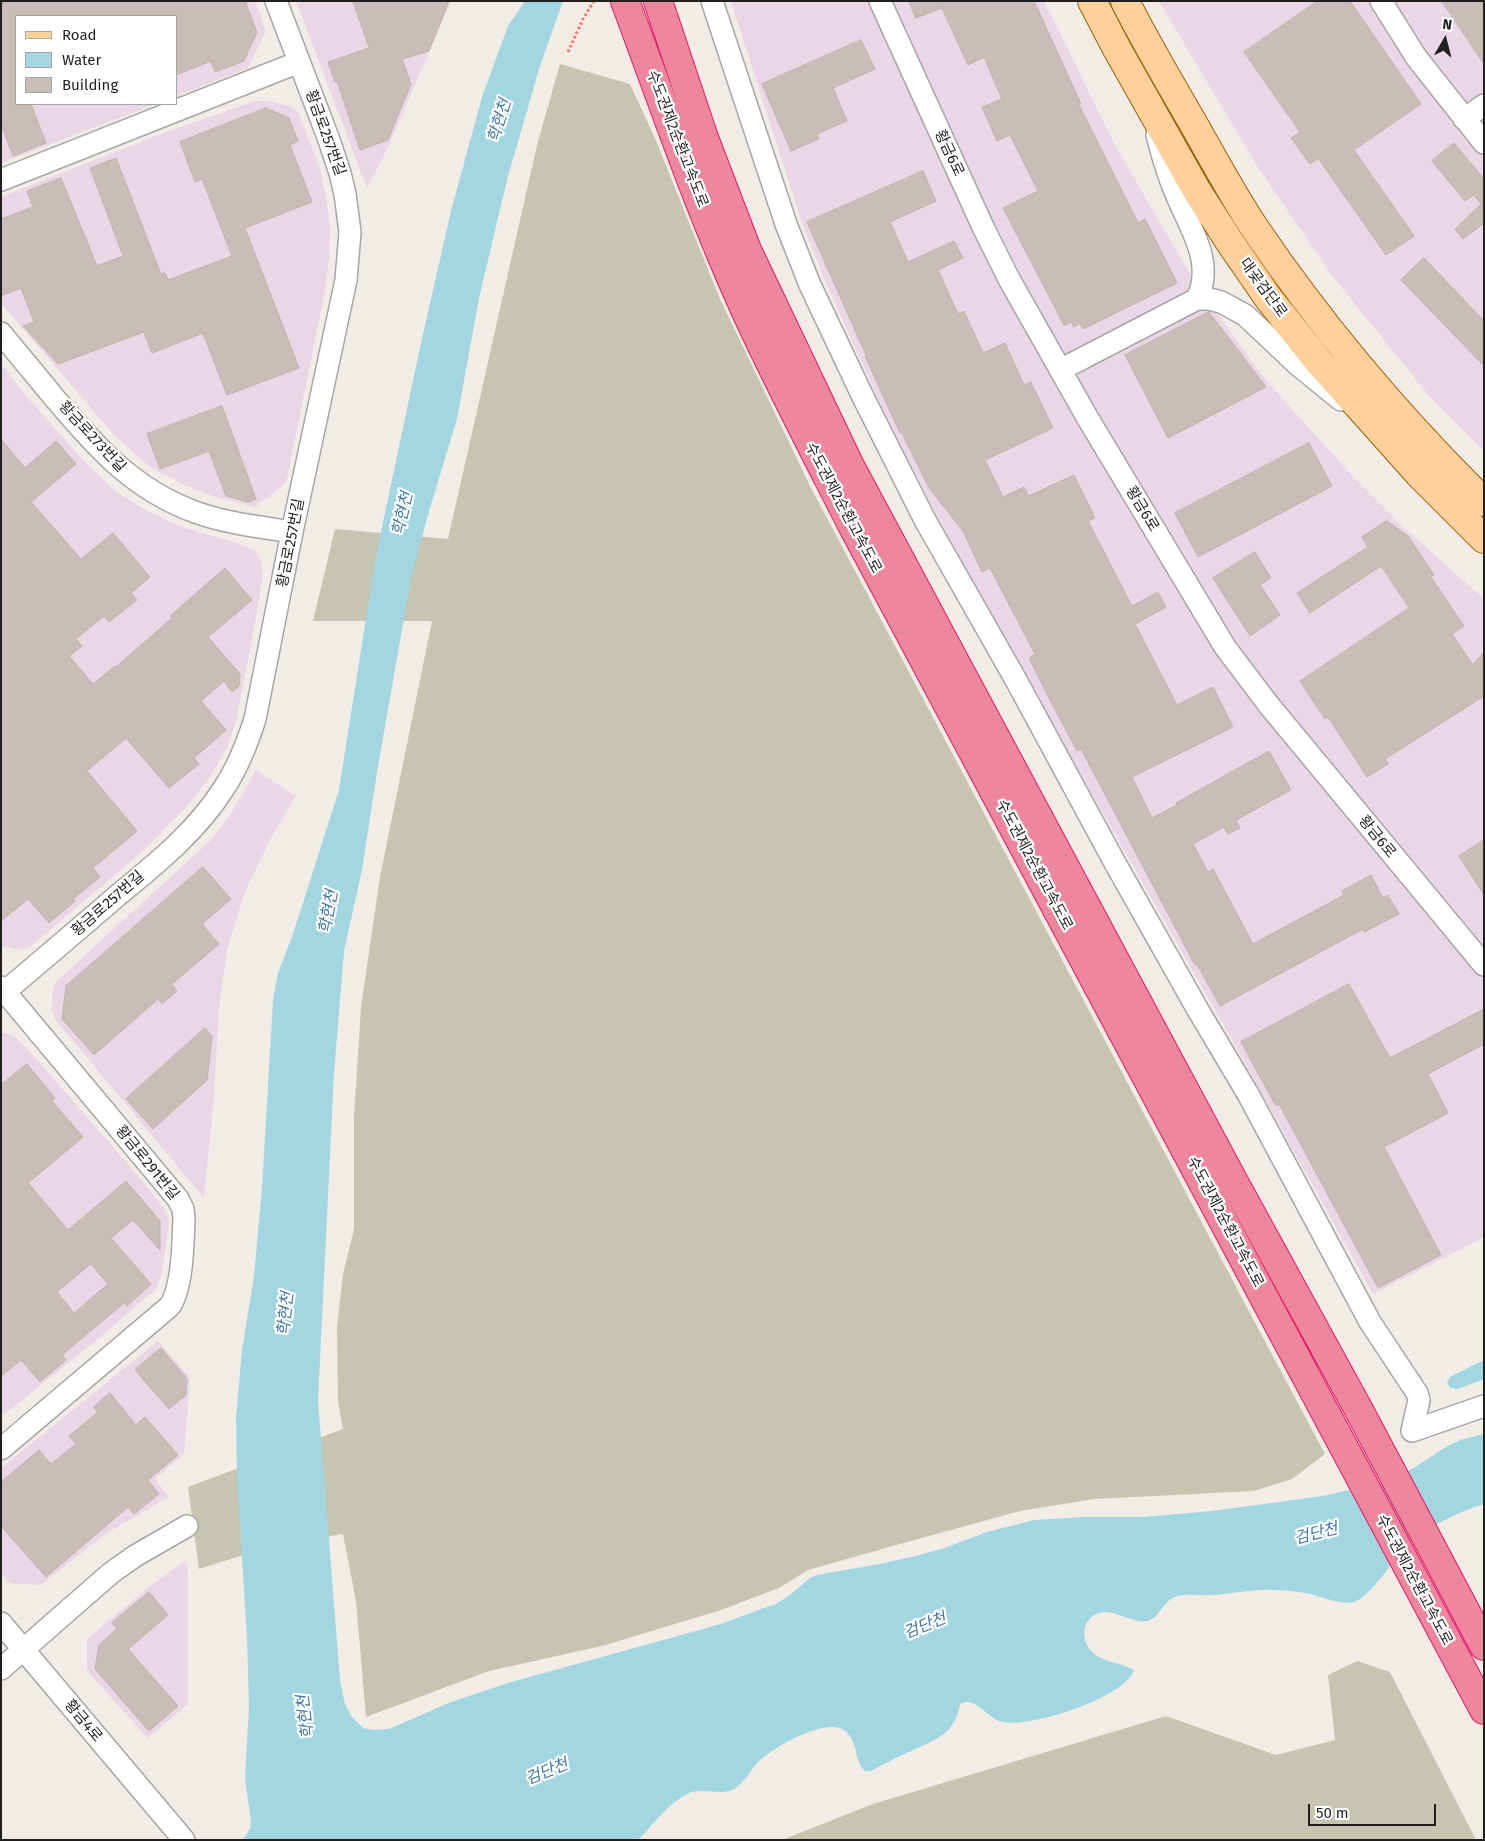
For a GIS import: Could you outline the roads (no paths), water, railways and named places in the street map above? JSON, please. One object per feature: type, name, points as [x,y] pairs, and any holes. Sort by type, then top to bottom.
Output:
[{"type":"highway","name":"수도권제2순환고속도로","points":[[625,1],[719,247],[753,328],[799,422],[861,542],[1484,1710]]},
{"type":"highway","name":"수도권제2순환고속도로","points":[[658,1],[707,147],[747,250],[849,464],[1234,1182],[1360,1412],[1484,1646]]},
{"type":"main road","name":"대곶검단로","points":[[1092,1],[1198,192],[1269,299],[1320,362],[1419,474],[1484,539]]},
{"type":"main road","name":"대곶검단로","points":[[1125,1],[1226,181],[1253,226],[1285,271],[1362,372],[1439,457],[1484,502]]},
{"type":"street","name":"황금로257번길","points":[[2,991],[153,866],[208,811],[224,789],[246,748],[255,719],[292,532],[346,280],[350,232],[340,173],[276,1]]},
{"type":"street","points":[[712,1],[786,224],[810,285],[863,396],[925,520],[1183,984],[1248,1094],[1370,1322],[1417,1393],[1419,1400],[1412,1431],[1484,1406]]},
{"type":"street","name":"황금6로","points":[[880,1],[983,227],[1025,308],[1225,647],[1268,704],[1484,965]]},
{"type":"street","points":[[1381,1],[1416,57],[1484,143]]},
{"type":"street","points":[[1,180],[299,62]]},
{"type":"street","points":[[1147,103],[1170,176],[1201,250],[1204,275],[1202,289],[1197,299]]},
{"type":"street","points":[[1464,119],[1484,105]]},
{"type":"street","points":[[1060,370],[1197,299],[1221,302],[1245,315],[1314,378],[1382,431]]},
{"type":"street","name":"황금로273번길","points":[[1,332],[95,444],[127,475],[152,492],[197,513],[292,532]]},
{"type":"street","name":"황금로291번길","points":[[1,1449],[170,1306],[175,1298],[179,1283],[184,1218],[183,1209],[178,1199],[2,991]]},
{"type":"street","points":[[1,1669],[134,1556],[187,1526]]},
{"type":"street","name":"황금4로","points":[[1,1623],[184,1840]]},
{"type":"water","points":[[525,1],[563,1],[540,66],[508,176],[479,298],[457,419],[411,578],[362,870],[344,951],[334,1073],[318,1400],[340,1681],[345,1704],[351,1716],[363,1728],[373,1730],[389,1729],[451,1702],[508,1683],[721,1624],[776,1604],[810,1578],[817,1575],[919,1555],[942,1549],[987,1532],[1034,1520],[1084,1517],[1143,1517],[1212,1511],[1323,1496],[1380,1483],[1412,1469],[1460,1440],[1484,1434],[1484,1504],[1444,1520],[1416,1538],[1402,1551],[1367,1593],[1354,1602],[1343,1603],[1298,1592],[1257,1590],[1175,1597],[1167,1602],[1155,1617],[1147,1621],[1136,1620],[1109,1612],[1095,1614],[1090,1618],[1084,1630],[1090,1650],[1100,1658],[1134,1670],[1127,1681],[1114,1691],[1096,1700],[1054,1716],[1016,1723],[997,1720],[977,1705],[966,1702],[960,1704],[957,1715],[946,1732],[871,1771],[865,1771],[861,1767],[854,1743],[842,1729],[833,1727],[811,1731],[787,1742],[766,1755],[756,1764],[746,1778],[732,1790],[721,1792],[698,1791],[684,1795],[670,1806],[638,1840],[243,1840],[250,1829],[251,1821],[245,1779],[249,1706],[247,1638],[237,1478],[236,1418],[242,1350],[254,1277],[262,1188],[273,1000],[278,973],[293,934],[339,790],[376,555],[451,211],[482,97],[508,26]]},
{"type":"water","points":[[1484,1360],[1484,1379],[1458,1389],[1450,1388],[1447,1382],[1450,1377]]},
{"type":"water label","name":"학현천","points":[[500,121]]},
{"type":"water label","name":"학현천","points":[[403,514]]},
{"type":"water label","name":"학현천","points":[[329,912]]},
{"type":"water label","name":"학현천","points":[[286,1314]]},
{"type":"water label","name":"검단천","points":[[1316,1534]]},
{"type":"water label","name":"검단천","points":[[925,1626]]},
{"type":"water label","name":"학현천","points":[[306,1717]]},
{"type":"water label","name":"검단천","points":[[547,1772]]}]
